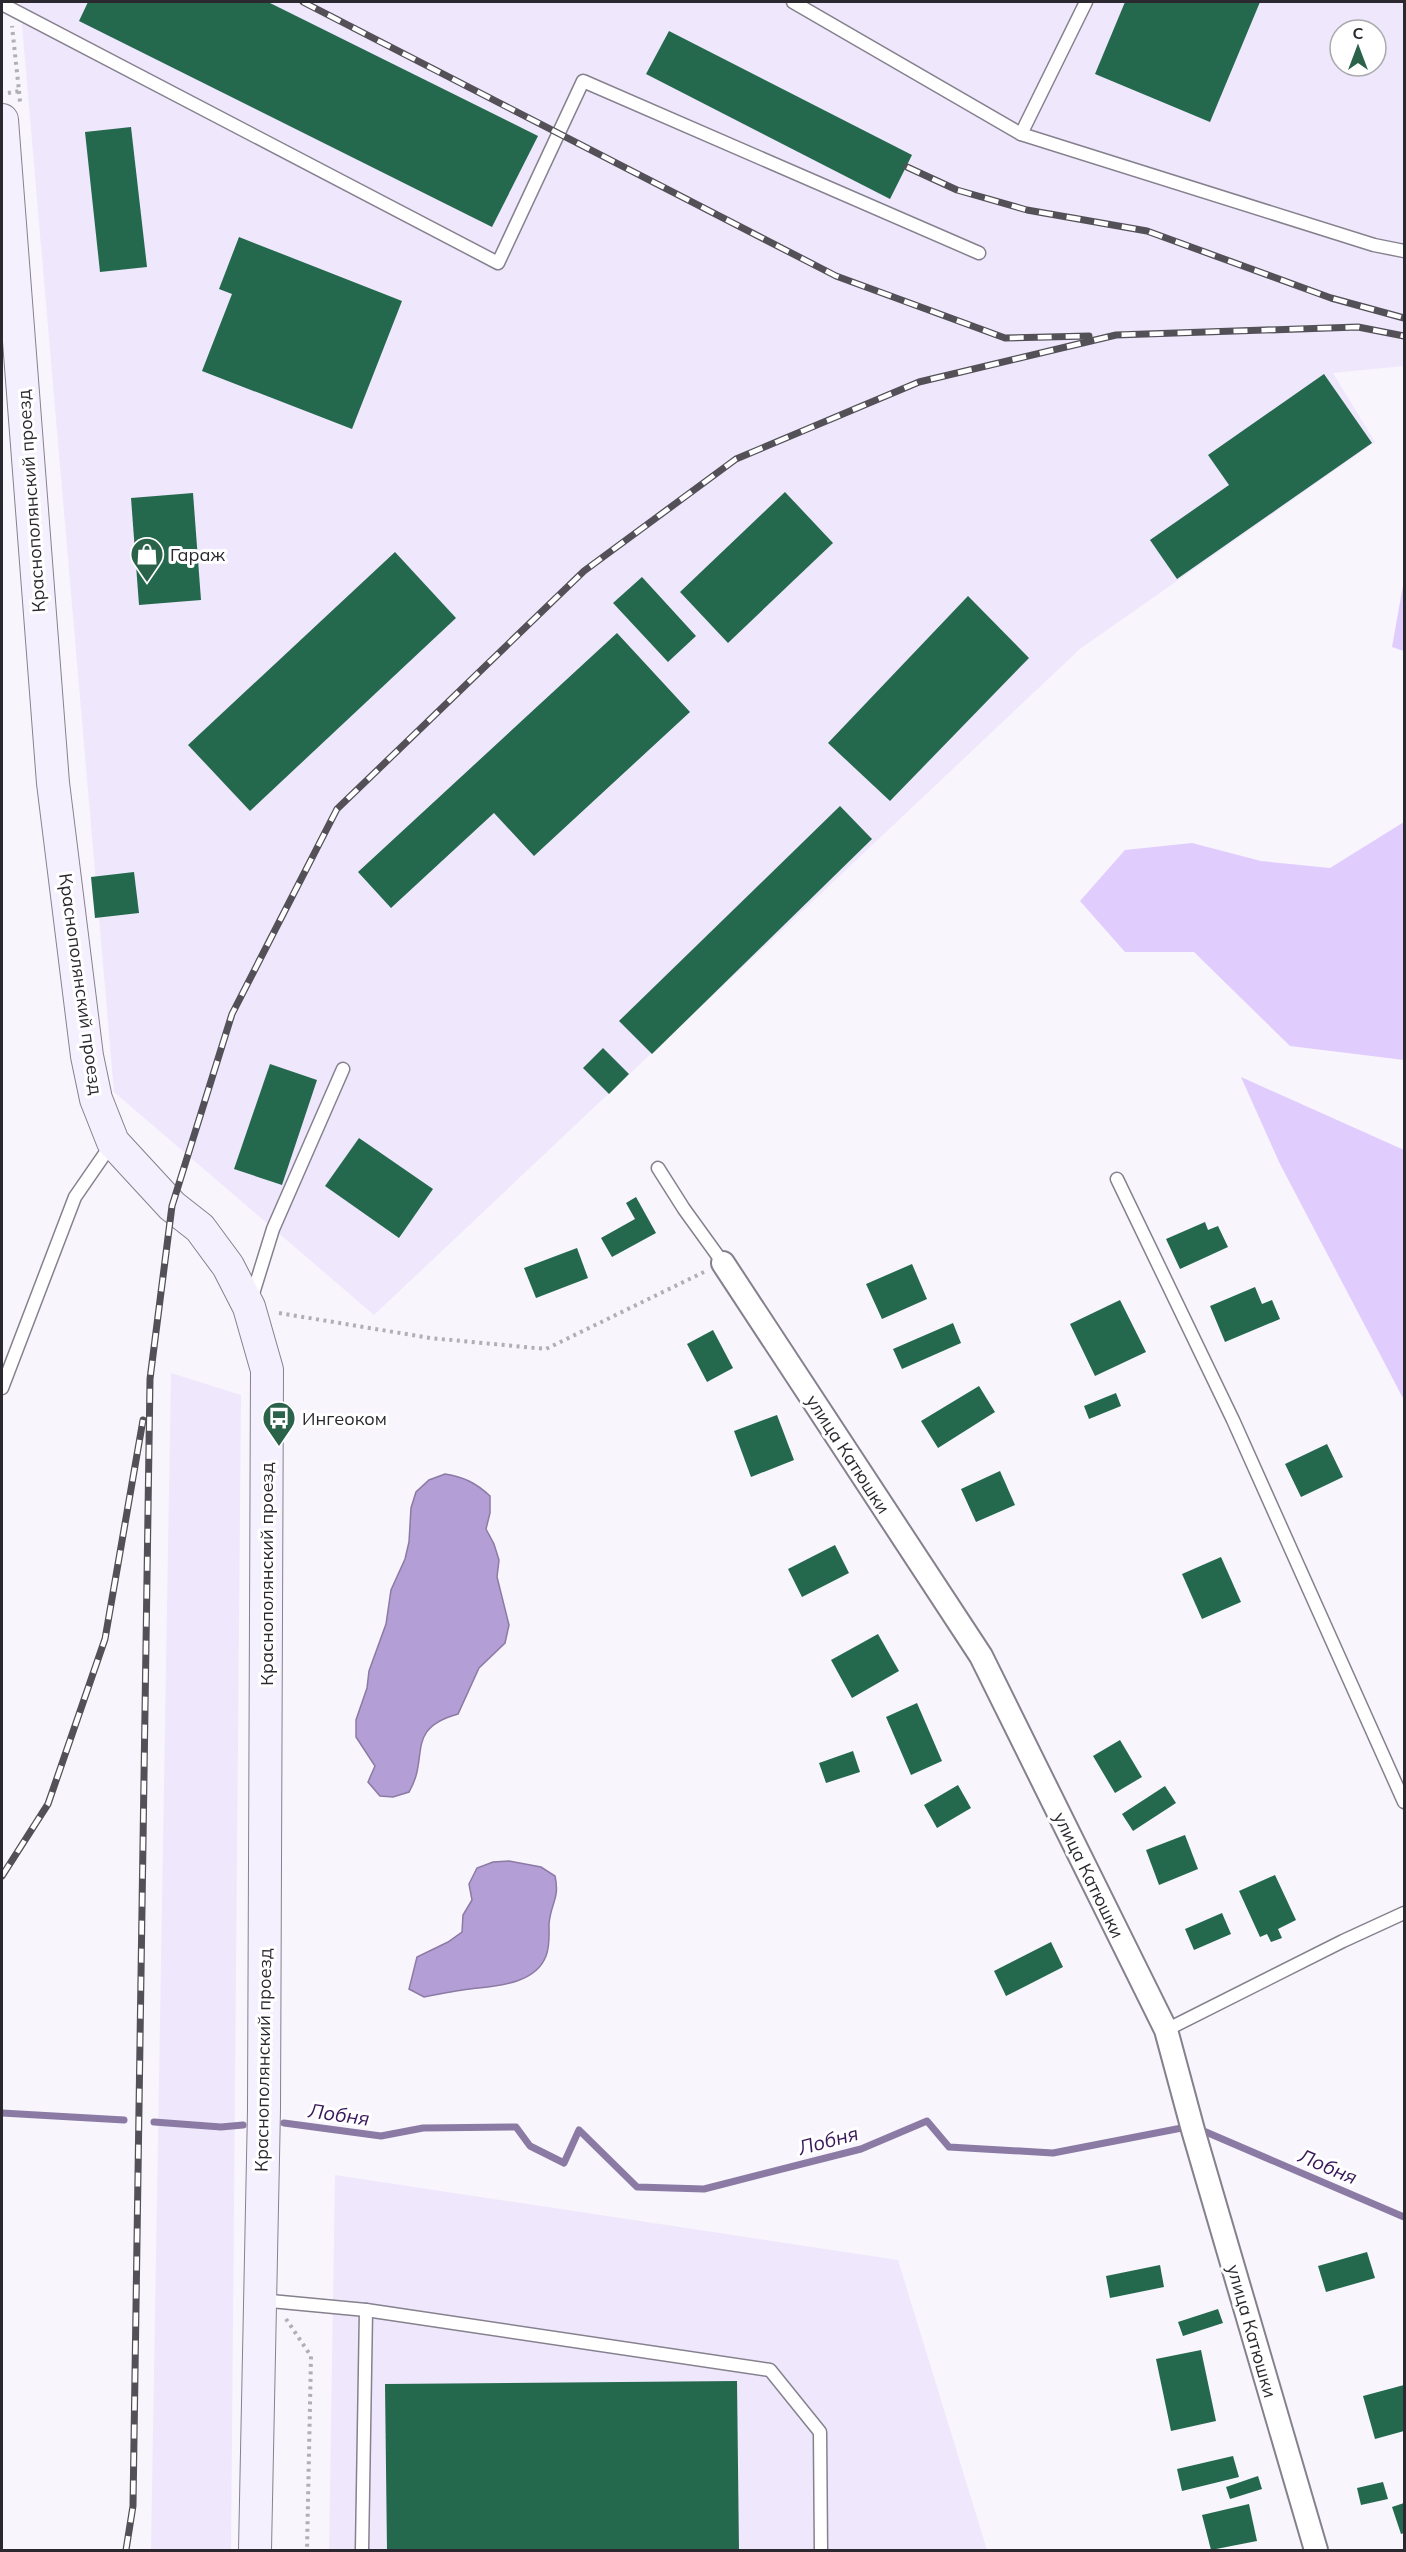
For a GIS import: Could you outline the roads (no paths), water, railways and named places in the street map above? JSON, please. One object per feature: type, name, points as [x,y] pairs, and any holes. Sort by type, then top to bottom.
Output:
[{"type":"main road","name":"Краснополянский проезд","points":[[2,120],[53,783],[87,1056],[96,1099],[113,1142],[172,1206],[200,1228],[228,1266],[249,1307],[267,1370],[264,2086],[266,2300],[255,2550]]},
{"type":"street","name":"улица Катюшки","points":[[723,1263],[981,1656],[1166,2030],[1316,2550]]},
{"type":"lane","points":[[793,2],[1021,134],[1374,245],[1404,251]]},
{"type":"lane","points":[[1021,134],[1086,2]]},
{"type":"lane","points":[[6,7],[498,263],[583,81],[979,253]]},
{"type":"lane","points":[[249,1307],[273,1229],[343,1069]]},
{"type":"lane","points":[[2,1388],[75,1197],[113,1142]]},
{"type":"lane","points":[[658,1168],[723,1263]]},
{"type":"lane","points":[[1117,1179],[1233,1420],[1404,1802]]},
{"type":"lane","points":[[1166,2030],[1404,1913]]},
{"type":"lane","points":[[266,2300],[366,2310],[770,2370],[820,2432],[821,2550]]},
{"type":"lane","points":[[362,2550],[366,2310]]},
{"type":"waterway","name":"Лобня","points":[[2,2113],[124,2120]]},
{"type":"waterway","name":"Лобня","points":[[284,2123],[381,2136],[423,2128],[516,2127],[530,2146],[564,2163],[579,2130],[637,2187],[704,2189],[861,2149],[927,2121],[949,2147],[1053,2153],[1192,2126],[1404,2217]]},
{"type":"waterway","name":"Лобня","points":[[154,2122],[221,2127],[243,2125]]},
{"type":"railway","points":[[303,2],[836,276],[1005,338],[1089,336]]},
{"type":"railway","points":[[907,167],[957,190],[1027,210],[1147,231],[1331,298],[1404,318]]},
{"type":"railway","points":[[126,2550],[133,2506],[150,1379],[172,1206],[232,1014],[337,809],[584,571],[736,459],[919,382],[1116,335],[1358,327],[1404,336]]},
{"type":"railway","points":[[2,1876],[48,1804],[105,1639],[143,1420]]},
{"type":"place","name":"Гараж","points":[[147,583]]},
{"type":"place","name":"Ингеоком","points":[[279,1447]]}]
